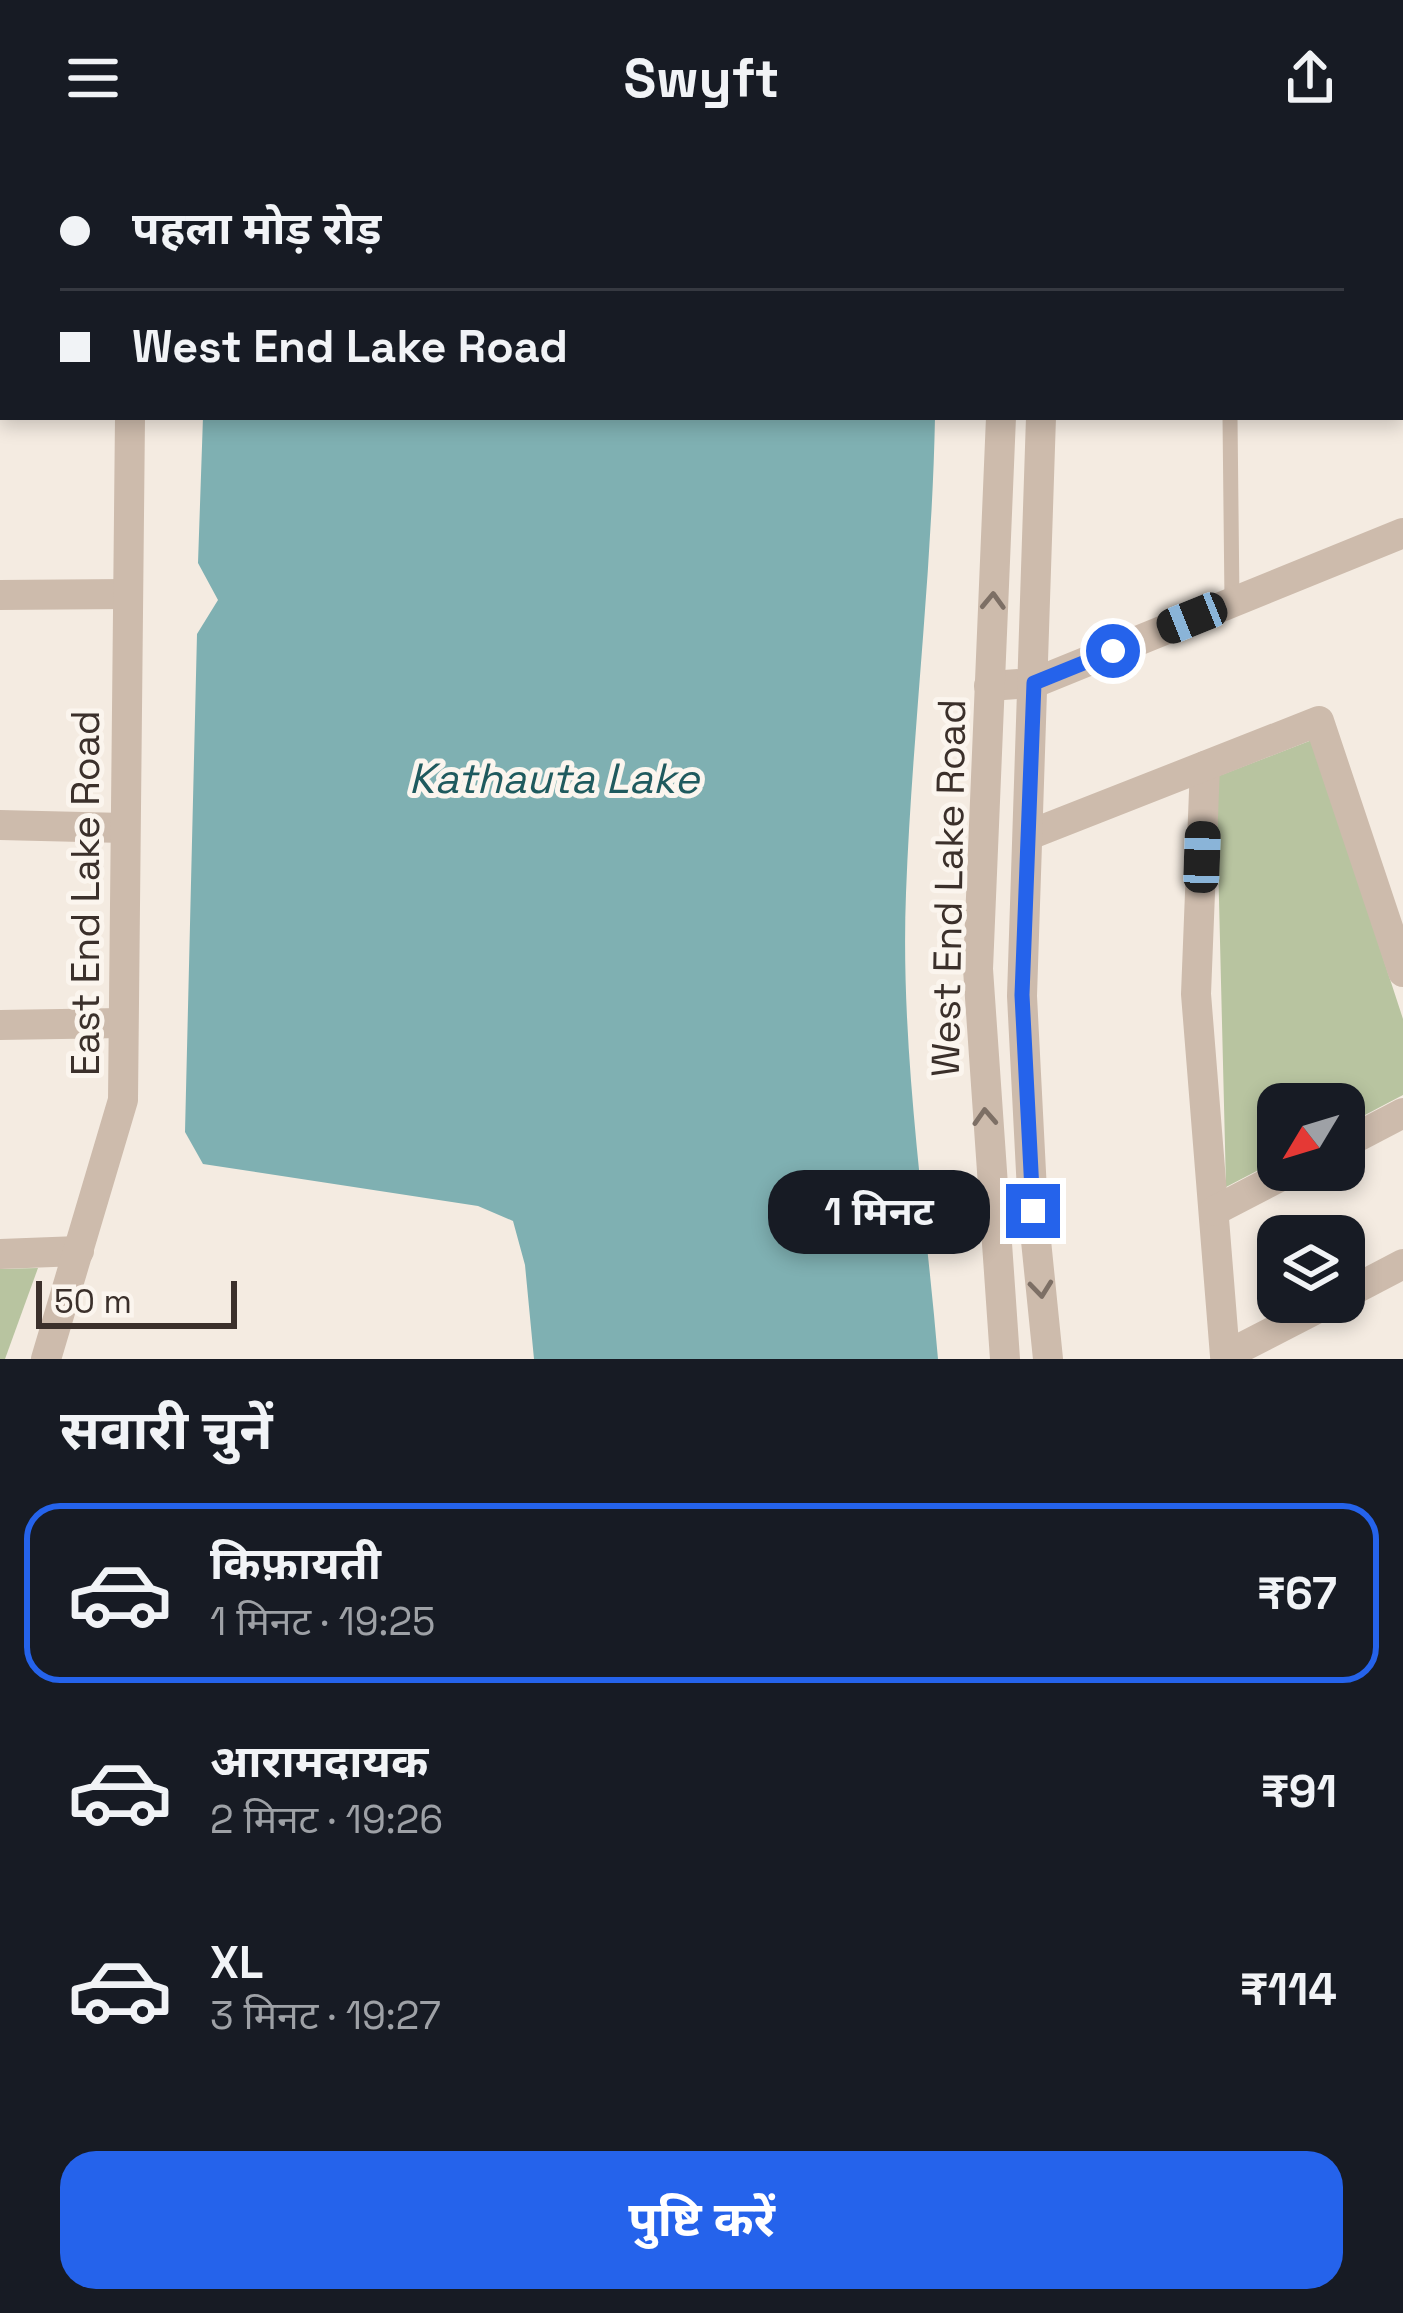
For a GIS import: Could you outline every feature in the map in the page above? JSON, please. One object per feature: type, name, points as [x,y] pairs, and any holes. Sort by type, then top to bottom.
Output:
[{"type":"street","name":"East End Lake Road","points":[[46,1359],[122,1100],[130,420]]},
{"type":"street","name":"West End Lake Road","points":[[1000,420],[978,969],[1005,1359]]},
{"type":"street","name":"West End Lake Road","points":[[1041,420],[1022,995],[1033,1211],[1048,1359]]},
{"type":"street","points":[[989,686],[1034,683],[1402,535]]},
{"type":"street","points":[[0,595],[127,593]]},
{"type":"street","points":[[1029,835],[1319,721],[1403,972]]},
{"type":"street","points":[[1205,766],[1196,994],[1225,1356],[1289,1323]]},
{"type":"street","points":[[0,825],[124,828]]},
{"type":"street","points":[[0,1025],[122,1023]]},
{"type":"street","points":[[1365,1133],[1403,1113]]},
{"type":"street","points":[[1214,1211],[1257,1189]]},
{"type":"street","points":[[0,1254],[79,1251]]},
{"type":"street","points":[[1365,1284],[1403,1264]]},
{"type":"lane","points":[[1232,420],[1232,602]]},
{"type":"green space","points":[[1312,740],[1403,1019],[1403,1095],[1365,1115],[1365,1083],[1257,1083],[1257,1171],[1226,1187],[1216,777]]},
{"type":"green space","points":[[38,1268],[5,1359],[0,1359],[0,1269]]},
{"type":"water","name":"Kathauta Lake","points":[[203,420],[935,420],[905,951],[910,1068],[938,1359],[534,1359],[525,1265],[513,1221],[478,1206],[203,1164],[185,1132],[197,634],[218,600],[198,563]]},
{"type":"route","points":[[1033,1211],[1022,995],[1034,683],[1113,651]]}]
